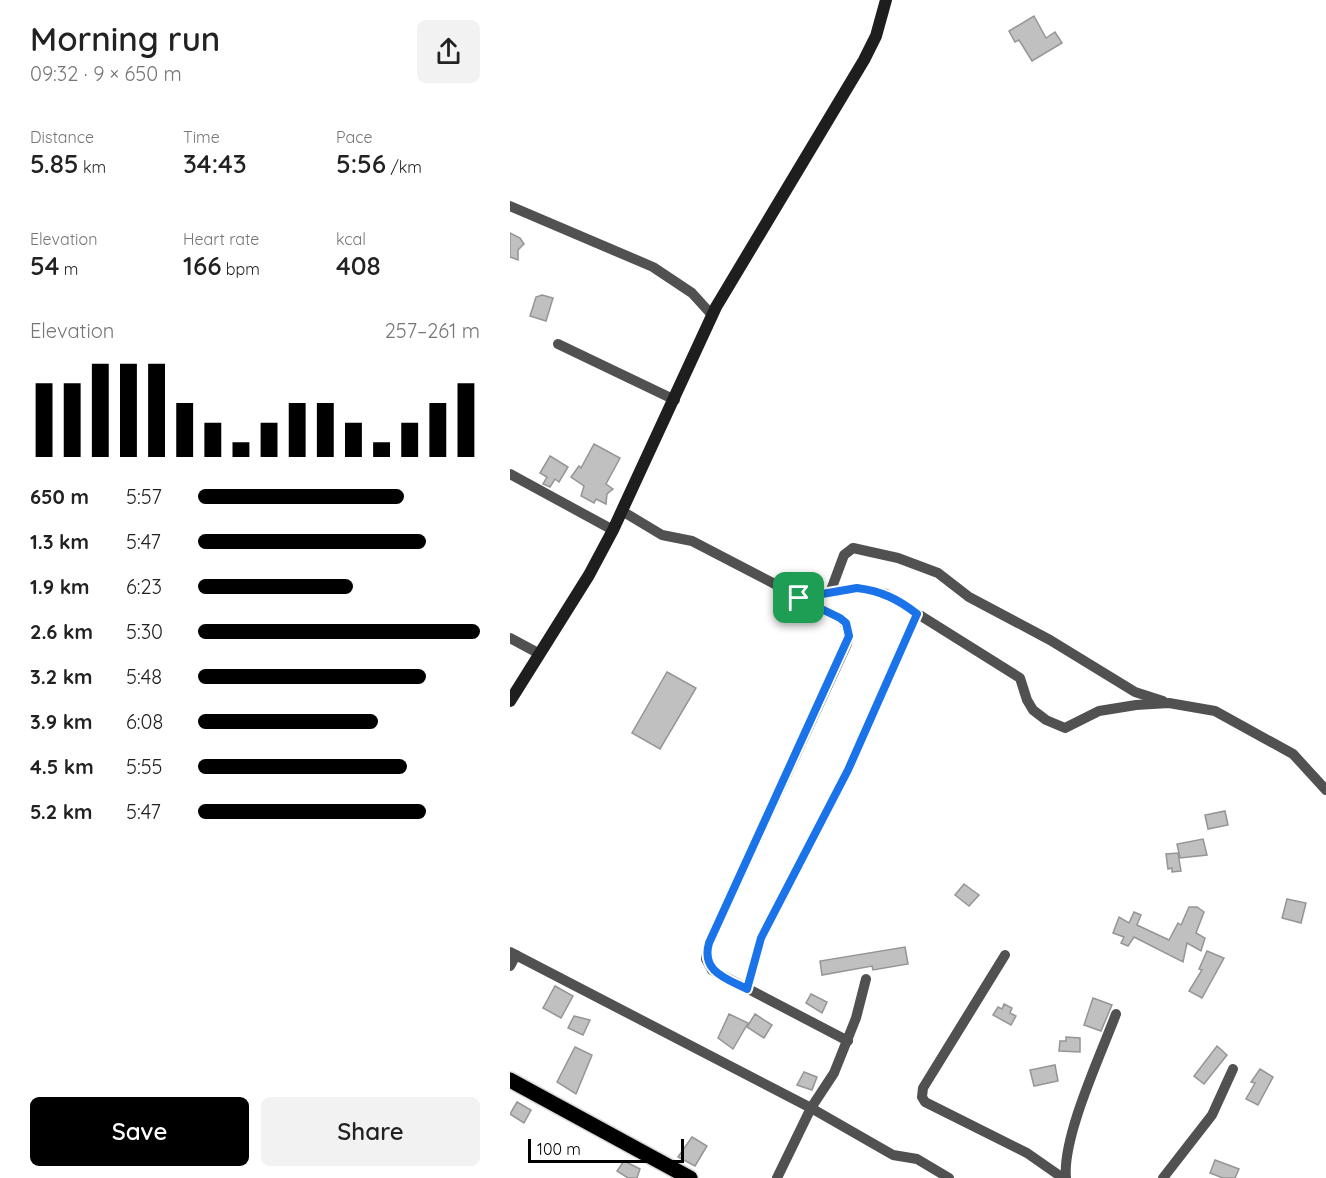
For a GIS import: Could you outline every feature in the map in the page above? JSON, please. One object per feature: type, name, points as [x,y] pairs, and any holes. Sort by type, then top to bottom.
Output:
[{"type":"main road","points":[[510,1080],[690,1178]]},
{"type":"street","points":[[510,701],[589,574],[613,530],[675,400],[712,315],[864,60],[876,36],[886,0]]},
{"type":"street","points":[[510,206],[653,267],[693,292],[712,315]]},
{"type":"street","points":[[558,344],[675,400]]},
{"type":"street","points":[[510,474],[613,530]]},
{"type":"street","points":[[622,511],[662,535],[692,541],[846,623],[849,636],[709,943],[706,959],[712,970],[848,1041]]},
{"type":"street","points":[[831,590],[840,563],[848,550],[853,548],[919,565],[938,573],[969,597],[1050,640],[1135,692],[1169,703],[1215,711],[1284,748],[1301,761],[1316,783],[1326,790]]},
{"type":"street","points":[[799,598],[831,590],[857,588],[872,590],[901,601],[917,614],[1020,678],[1033,710],[1057,726],[1073,725],[1099,711],[1169,703]]},
{"type":"street","points":[[747,989],[761,938],[848,770],[917,614]]},
{"type":"street","points":[[510,638],[538,653]]},
{"type":"street","points":[[510,966],[513,953],[811,1108],[893,1155],[916,1160],[949,1178]]},
{"type":"street","points":[[1005,955],[923,1088],[922,1097],[925,1102],[1027,1153],[1065,1178],[1067,1158],[1076,1122],[1116,1014]]},
{"type":"street","points":[[777,1178],[811,1108],[834,1073],[848,1041],[866,979]]},
{"type":"street","points":[[1163,1178],[1212,1115],[1233,1069]]},
{"type":"building","points":[[1034,16],[1046,38],[1055,32],[1062,43],[1032,61],[1019,40],[1015,42],[1009,31]]},
{"type":"building","points":[[510,233],[520,238],[524,244],[518,250],[518,260],[510,257]]},
{"type":"building","points":[[542,295],[553,298],[546,321],[530,316],[536,297]]},
{"type":"building","points":[[594,444],[620,458],[606,484],[613,489],[607,494],[606,504],[596,499],[594,503],[581,496],[584,486],[571,477],[579,466],[581,468]]},
{"type":"building","points":[[550,456],[568,467],[559,482],[555,479],[550,487],[543,484],[547,477],[540,473]]},
{"type":"building","points":[[667,672],[696,688],[660,749],[632,733]]},
{"type":"building","points":[[1225,811],[1228,825],[1208,829],[1205,815]]},
{"type":"building","points":[[1203,839],[1207,855],[1180,858],[1177,844]]},
{"type":"building","points":[[1178,853],[1181,871],[1172,872],[1172,868],[1168,869],[1166,854]]},
{"type":"building","points":[[964,884],[979,895],[969,906],[955,895]]},
{"type":"building","points":[[1287,899],[1306,903],[1301,923],[1282,918]]},
{"type":"building","points":[[1189,907],[1197,907],[1204,912],[1196,933],[1205,938],[1201,951],[1187,943],[1183,962],[1134,937],[1128,946],[1121,943],[1124,937],[1113,933],[1119,917],[1129,923],[1134,912],[1141,915],[1137,925],[1169,940],[1178,923],[1181,925]]},
{"type":"building","points":[[905,947],[908,964],[873,970],[872,966],[822,975],[820,961]]},
{"type":"building","points":[[1207,951],[1224,958],[1202,998],[1189,991],[1202,970],[1199,969]]},
{"type":"building","points":[[555,986],[573,996],[561,1018],[543,1008]]},
{"type":"building","points":[[811,994],[827,1002],[822,1013],[806,1003]]},
{"type":"building","points":[[1093,998],[1112,1005],[1101,1031],[1084,1025]]},
{"type":"building","points":[[1004,1004],[1012,1008],[1010,1013],[1016,1016],[1011,1025],[993,1015],[998,1007],[1002,1009]]},
{"type":"building","points":[[729,1014],[748,1023],[733,1049],[718,1038]]},
{"type":"building","points":[[755,1014],[772,1025],[764,1038],[747,1027]]},
{"type":"building","points":[[574,1016],[590,1020],[583,1035],[568,1028]]},
{"type":"building","points":[[1066,1037],[1080,1038],[1080,1052],[1059,1051],[1060,1041],[1066,1041]]},
{"type":"building","points":[[1217,1046],[1227,1055],[1204,1084],[1194,1076]]},
{"type":"building","points":[[575,1047],[592,1055],[576,1094],[557,1082]]},
{"type":"building","points":[[1055,1065],[1058,1081],[1034,1086],[1030,1070]]},
{"type":"building","points":[[1260,1069],[1273,1077],[1258,1105],[1246,1099],[1255,1083],[1251,1082]]},
{"type":"building","points":[[804,1072],[817,1077],[812,1090],[797,1085]]},
{"type":"building","points":[[517,1102],[531,1110],[524,1123],[510,1114]]},
{"type":"building","points":[[692,1137],[707,1146],[695,1166],[678,1157]]},
{"type":"building","points":[[1215,1160],[1239,1169],[1235,1178],[1223,1178],[1210,1173]]},
{"type":"building","points":[[624,1161],[640,1169],[637,1178],[628,1178],[617,1171]]},
{"type":"route","points":[[857,588],[872,590],[901,601],[917,614],[848,770],[761,938],[747,989],[712,970],[706,959],[709,943],[759,838],[849,636],[846,623],[840,618],[799,598],[831,590],[857,588]]}]
